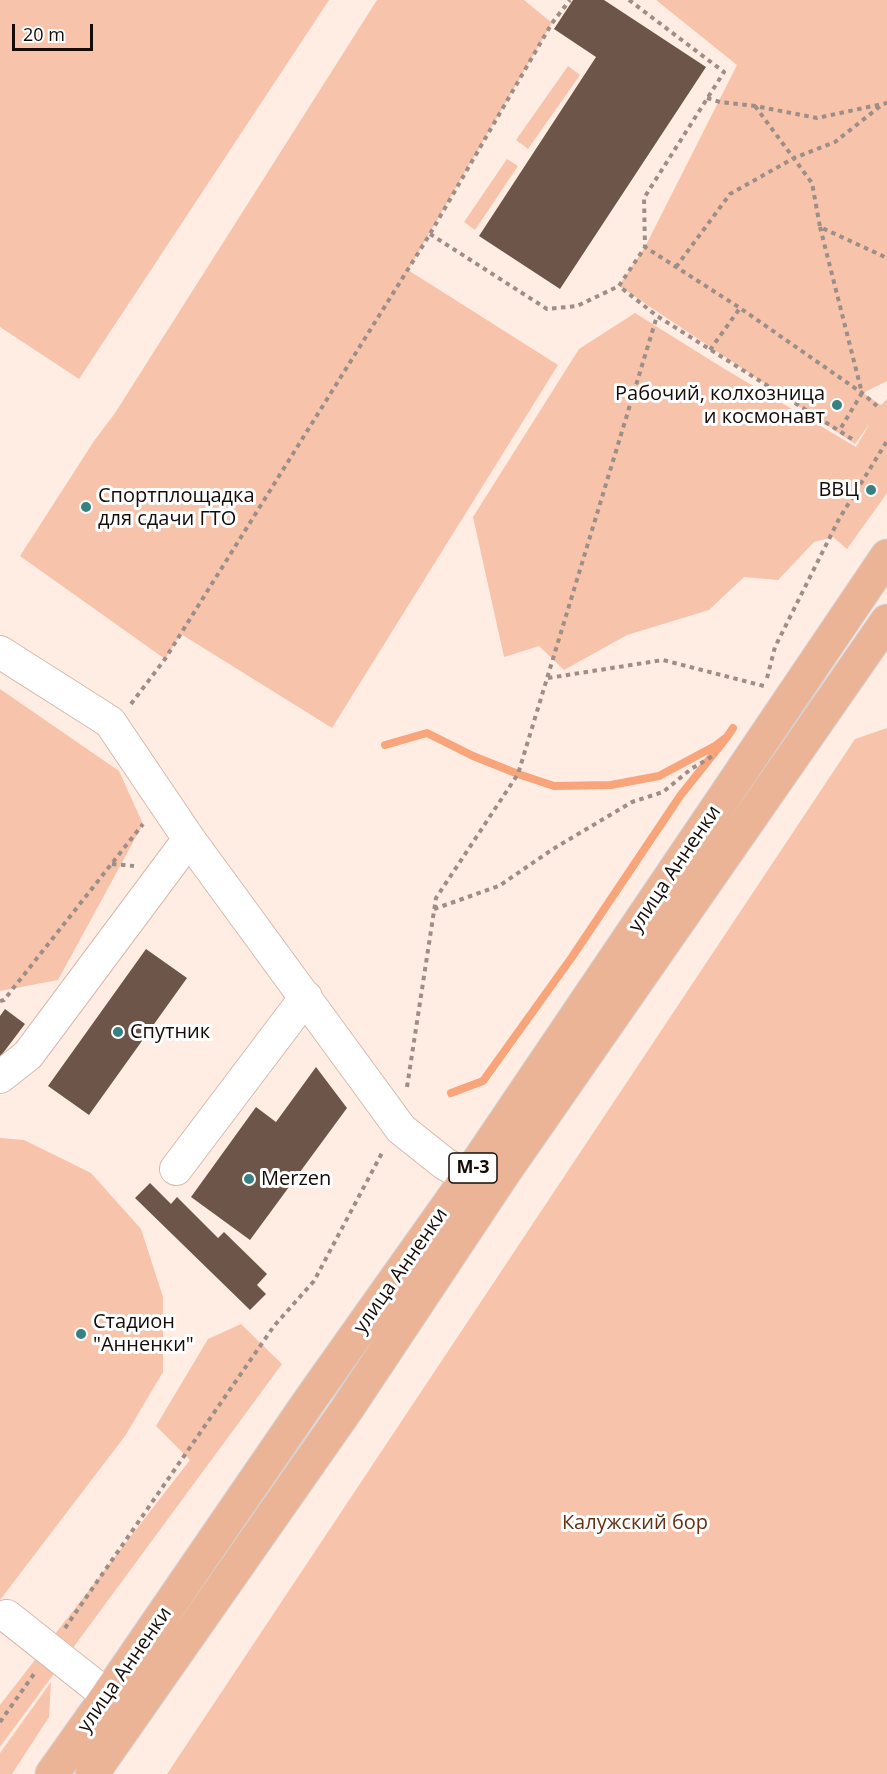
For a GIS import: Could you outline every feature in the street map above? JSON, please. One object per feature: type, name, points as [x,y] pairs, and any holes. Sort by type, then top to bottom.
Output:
[{"type":"main road","name":"улица Анненки","points":[[52,1774],[467,1176],[887,556]]},
{"type":"main road","name":"улица Анненки","points":[[92,1774],[341,1419],[505,1171],[887,621]]},
{"type":"street","points":[[0,652],[110,722],[189,839],[400,1129],[445,1164],[467,1176]]},
{"type":"street","points":[[0,1077],[28,1055],[189,839]]},
{"type":"street","points":[[176,1169],[306,997]]},
{"type":"street","points":[[6,1616],[108,1696]]},
{"type":"path","points":[[114,728],[165,659],[430,234],[552,23],[570,0]]},
{"type":"path","points":[[430,234],[547,309],[577,306],[619,286],[645,247],[644,198],[724,72],[629,0]]},
{"type":"path","points":[[707,98],[817,118],[885,103]]},
{"type":"path","points":[[676,267],[730,194],[794,158],[835,142],[885,103]]},
{"type":"path","points":[[754,106],[812,183],[820,227],[862,393],[839,430]]},
{"type":"path","points":[[820,227],[887,258]]},
{"type":"path","points":[[645,247],[740,308],[862,393],[877,406]]},
{"type":"path","points":[[619,286],[657,316],[852,439]]},
{"type":"path","points":[[710,350],[740,308]]},
{"type":"path","points":[[400,1129],[436,898],[518,774],[657,316]]},
{"type":"path","points":[[760,695],[765,686],[775,647],[839,519],[887,441]]},
{"type":"path","points":[[548,678],[663,660],[765,686]]},
{"type":"path","points":[[434,909],[499,886],[554,849],[632,802],[663,792],[721,750]]},
{"type":"path","points":[[0,1001],[4,1000],[145,822]]},
{"type":"path","points":[[0,1722],[274,1326],[314,1281]]},
{"type":"green space","points":[[0,0],[329,0],[79,379],[0,327]]},
{"type":"green space","points":[[377,0],[524,0],[552,23],[408,270],[558,365],[332,728],[181,634],[165,659],[20,556],[94,441],[115,413]]},
{"type":"green space","points":[[656,0],[887,0],[887,381],[863,393],[881,405],[887,399],[887,493],[847,549],[833,537],[814,542],[778,580],[744,577],[709,610],[627,635],[564,670],[539,646],[504,657],[473,517],[579,349],[635,313],[856,447],[870,423],[855,444],[619,286],[645,247],[737,65]]},
{"type":"green space","points":[[568,66],[580,75],[528,149],[516,140]]},
{"type":"green space","points":[[507,159],[518,166],[475,230],[464,222]]},
{"type":"green space","points":[[0,689],[119,771],[143,824],[58,980],[0,991]]},
{"type":"green space","name":"Калужский бор","points":[[887,728],[887,1774],[167,1774],[855,739]]},
{"type":"green space","name":"Стадион \"Анненки\"","points":[[0,1138],[24,1140],[91,1173],[141,1229],[163,1297],[163,1372],[125,1436],[0,1600]]},
{"type":"green space","points":[[241,1324],[282,1364],[0,1747],[0,1705],[190,1460],[156,1426],[208,1339]]},
{"type":"green space","points":[[51,1682],[49,1717],[12,1774],[0,1774],[0,1753]]},
{"type":"building","points":[[573,0],[604,0],[706,67],[560,289],[479,236],[596,57],[554,29]]},
{"type":"building","name":"Спутник","points":[[146,949],[187,978],[89,1115],[48,1086]]},
{"type":"building","points":[[5,1009],[25,1024],[0,1057],[0,1016]]},
{"type":"building","name":"Merzen","points":[[316,1067],[347,1108],[250,1240],[191,1197],[256,1107],[276,1122]]},
{"type":"building","points":[[150,1183],[171,1204],[177,1197],[218,1238],[224,1232],[267,1274],[257,1285],[266,1294],[250,1310],[135,1198]]},
{"type":"waterway","points":[[385,745],[427,733],[473,756],[554,786],[611,785],[659,776],[715,746],[727,737],[733,728]]},
{"type":"waterway","points":[[451,1093],[483,1081],[572,957],[680,796],[727,737]]},
{"type":"place","name":"Рабочий, колхозница и космонавт","points":[[837,405]]},
{"type":"place","name":"ВВЦ","points":[[871,490]]},
{"type":"place","name":"Спортплощадка для сдачи ГТО","points":[[86,507]]},
{"type":"place","name":"Спутник","points":[[118,1032]]},
{"type":"place","name":"Merzen","points":[[249,1179]]},
{"type":"place","name":"Стадион \"Анненки\"","points":[[81,1334]]}]
